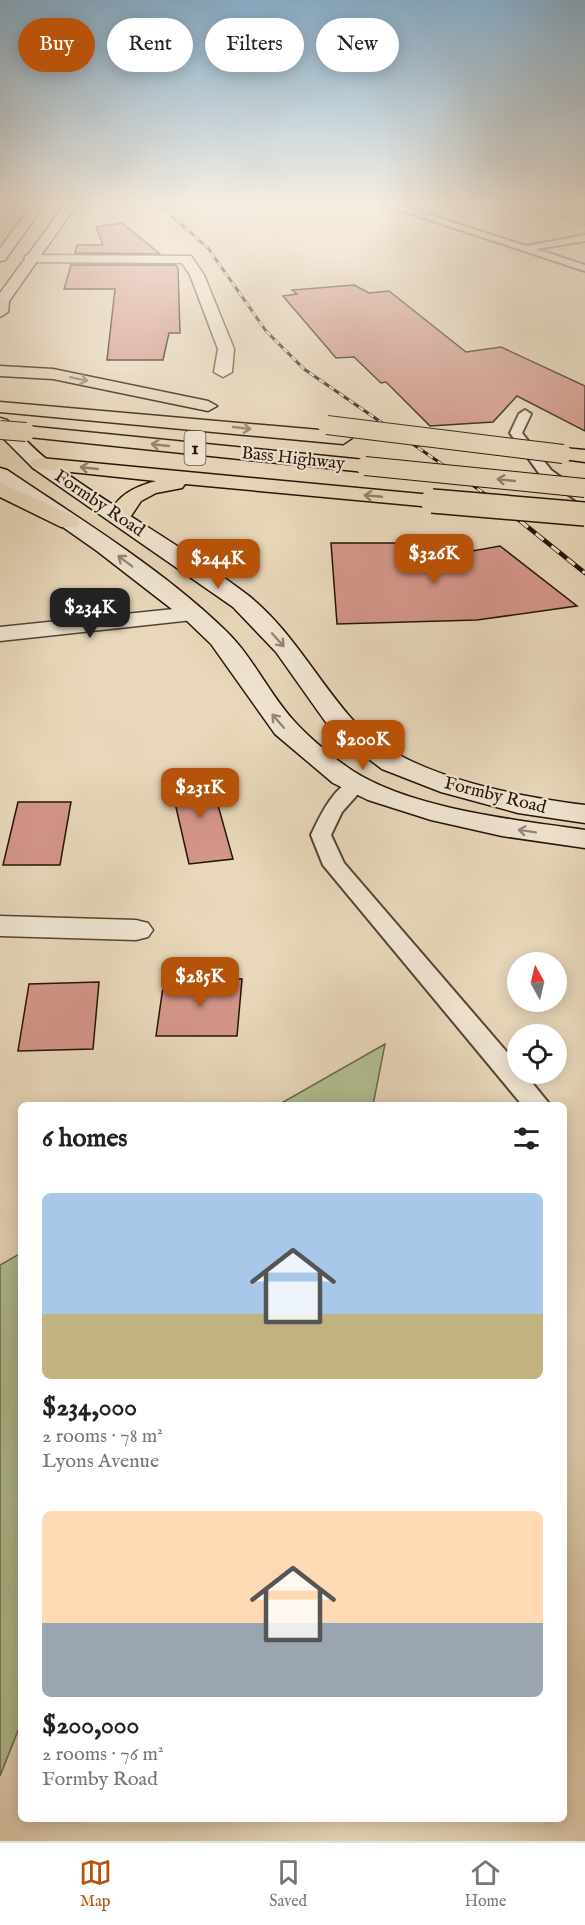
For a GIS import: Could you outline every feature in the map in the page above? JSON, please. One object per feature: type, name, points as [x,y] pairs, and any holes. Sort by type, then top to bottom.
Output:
[{"type":"highway","points":[[0,353],[20,367],[234,411],[576,459]]},
{"type":"highway","points":[[0,371],[43,372]]},
{"type":"highway","name":"Bass Highway","points":[[0,407],[576,459]]},
{"type":"highway","name":"Bass Highway","points":[[0,430],[585,488]]},
{"type":"highway","points":[[40,464],[585,514]]},
{"type":"highway","points":[[119,517],[127,501],[152,488],[188,483],[231,483]]},
{"type":"highway","points":[[0,489],[69,522]]},
{"type":"main road","points":[[0,306],[10,290]]},
{"type":"main road","points":[[203,290],[226,349],[223,372]]},
{"type":"main road","name":"Formby Road","points":[[0,424],[40,464],[220,586],[248,608],[285,647],[342,725],[364,744],[392,763],[413,773],[481,796],[528,807],[585,814]]},
{"type":"main road","points":[[0,459],[40,464]]},
{"type":"main road","name":"Formby Road","points":[[0,474],[193,614],[220,639],[285,728],[325,764],[356,785],[451,816],[502,827],[585,839]]},
{"type":"main road","points":[[220,586],[61,625],[0,634],[248,608]]},
{"type":"main road","points":[[356,785],[392,763]]},
{"type":"main road","points":[[0,926],[136,930]]},
{"type":"lane","points":[[525,414],[516,433],[546,472],[585,502]]},
{"type":"lane","points":[[356,785],[333,810],[321,835],[334,865],[535,1102]]},
{"type":"green space","points":[[385,1044],[374,1102],[283,1102]]},
{"type":"green space","points":[[18,1255],[18,1731],[0,1776],[0,1265]]},
{"type":"building","points":[[115,290],[179,290],[180,333],[169,333],[163,360],[107,360]]},
{"type":"building","points":[[292,290],[363,290],[369,293],[389,291],[466,352],[501,347],[585,386],[585,431],[517,396],[493,422],[430,426],[386,382],[381,383],[354,357],[336,358],[283,296],[297,294]]},
{"type":"building","points":[[331,543],[423,543],[428,559],[500,546],[577,606],[477,620],[337,624]]},
{"type":"building","points":[[209,773],[233,859],[189,864],[169,777]]},
{"type":"building","points":[[18,802],[71,802],[60,865],[3,865]]},
{"type":"building","points":[[202,978],[242,979],[237,1036],[156,1036],[164,980],[201,980]]},
{"type":"building","points":[[99,982],[93,1049],[18,1051],[29,984]]},
{"type":"railway","points":[[237,290],[266,331],[304,369],[491,498]]},
{"type":"railway","points":[[489,496],[585,573]]}]
